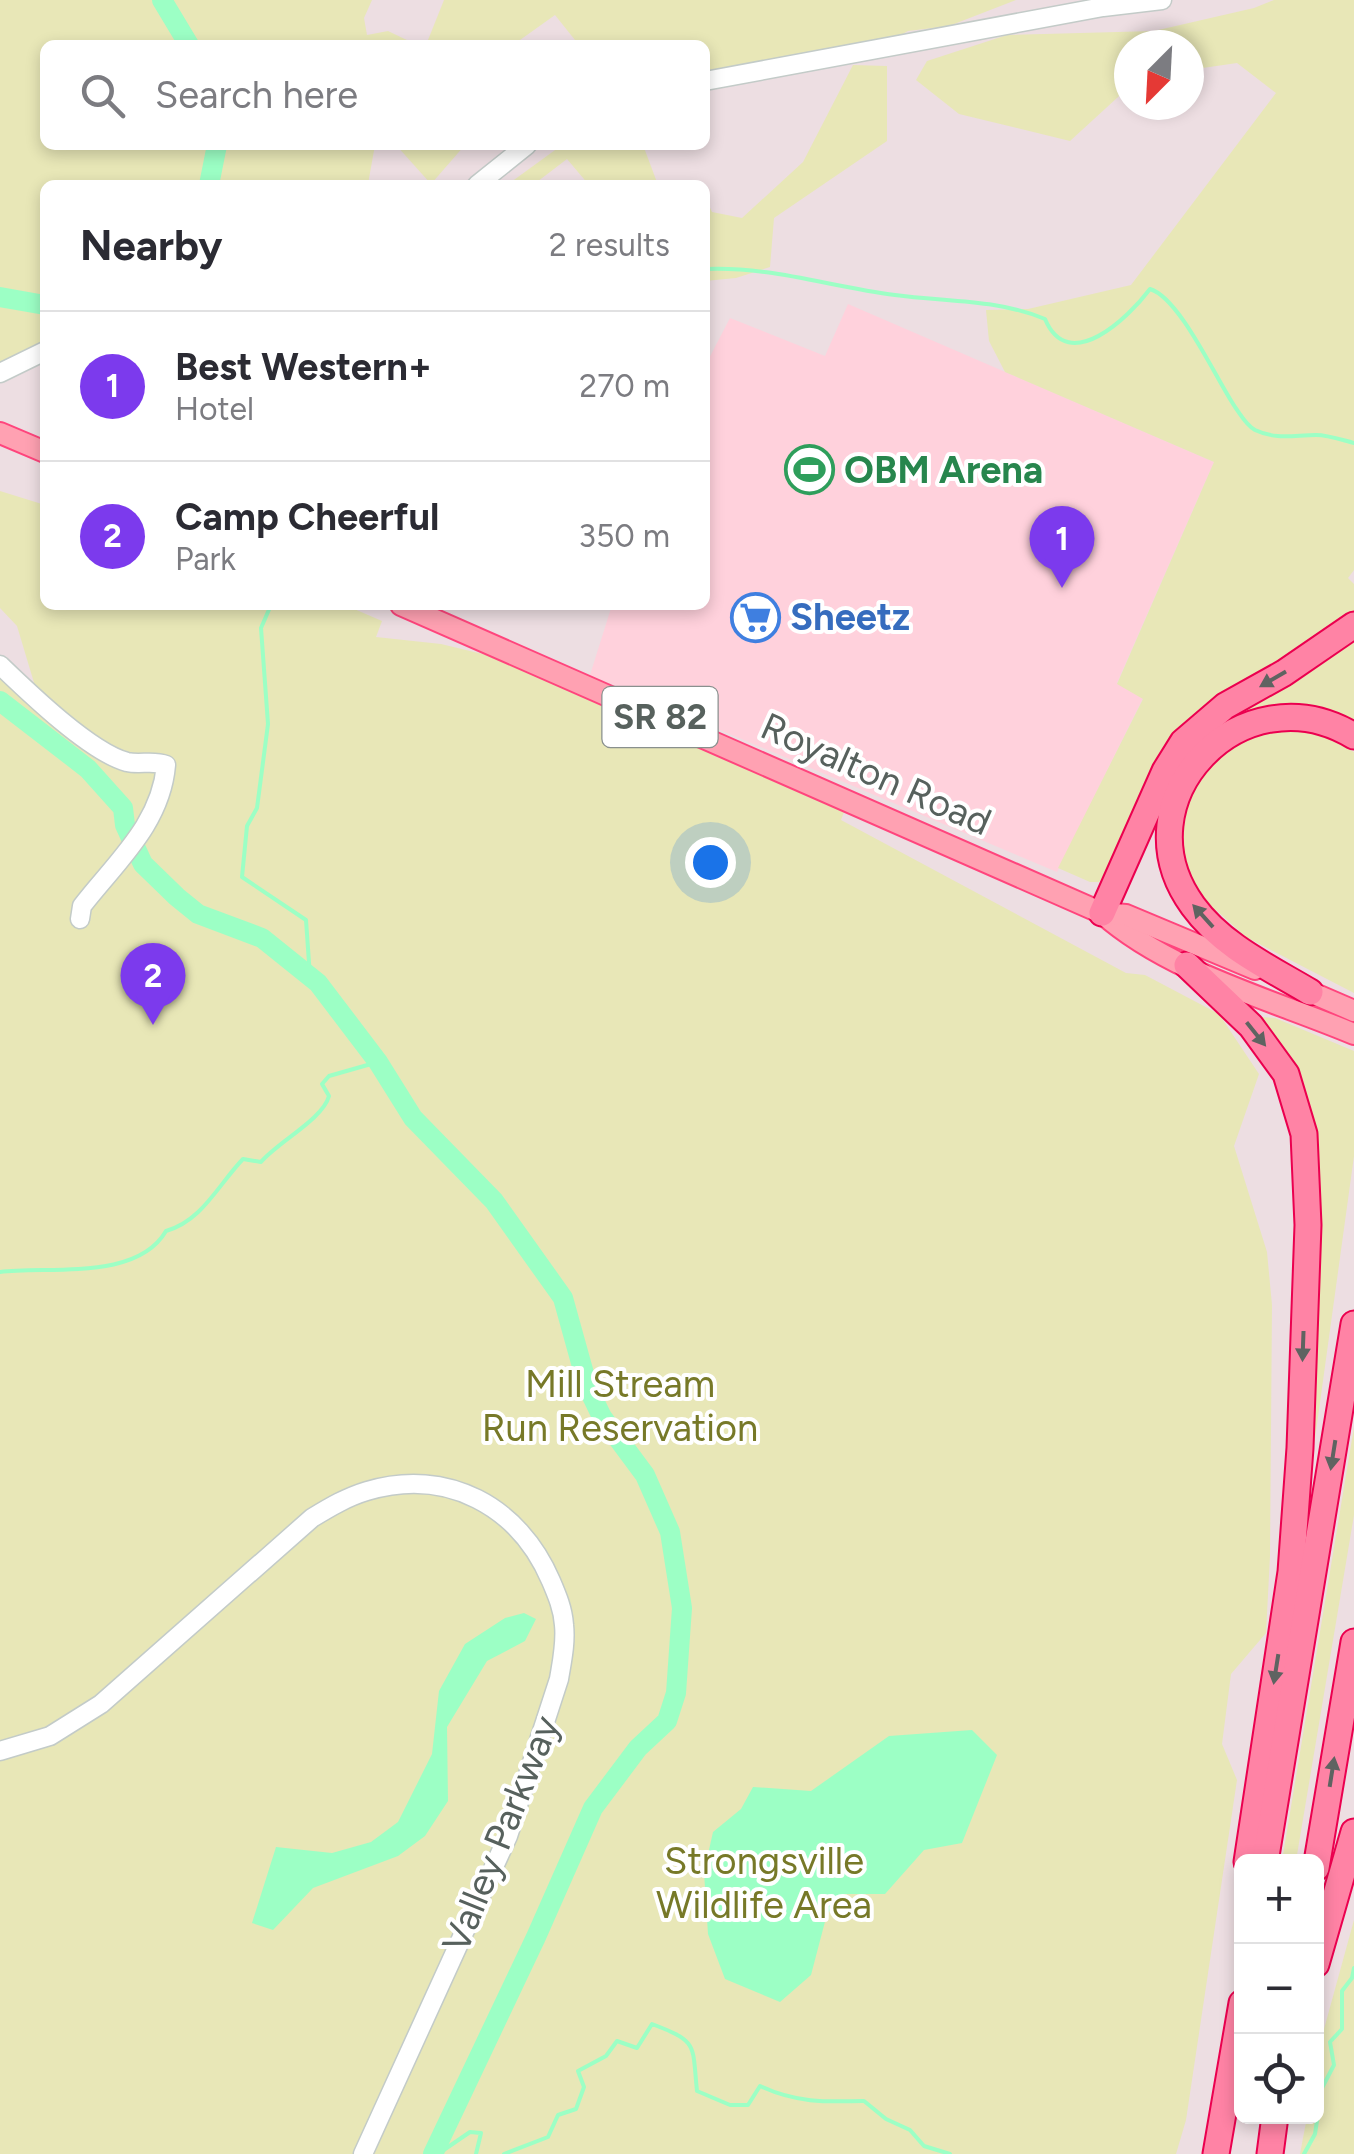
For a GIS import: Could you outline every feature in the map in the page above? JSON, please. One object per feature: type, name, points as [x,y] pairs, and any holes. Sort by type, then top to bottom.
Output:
[{"type":"highway","points":[[1102,913],[1164,770],[1183,742],[1226,706],[1284,674],[1354,625]]},
{"type":"highway","points":[[1308,1003],[1226,940],[1194,908],[1174,866],[1174,808],[1184,781],[1201,756],[1238,728],[1264,719],[1305,718],[1354,736]]},
{"type":"highway","points":[[1187,965],[1251,1026],[1286,1074],[1304,1134],[1308,1225],[1292,1555],[1249,1854]]},
{"type":"highway","points":[[1265,1854],[1354,1324]]},
{"type":"highway","points":[[1318,1854],[1354,1642]]},
{"type":"highway","points":[[1322,1944],[1354,1832]]},
{"type":"highway","points":[[1216,2154],[1237,2034]]},
{"type":"highway","points":[[1270,2154],[1275,2124]]},
{"type":"main road","points":[[0,432],[40,450]]},
{"type":"main road","name":"Royalton Road","points":[[412,610],[1102,913],[1124,933],[1187,965],[1308,1003],[1354,1011]]},
{"type":"main road","name":"Royalton Road","points":[[1102,913],[1126,915],[1308,1003],[1354,1034]]},
{"type":"street","points":[[710,79],[1103,7],[1162,0]]},
{"type":"street","points":[[484,180],[521,150]]},
{"type":"street","points":[[0,373],[40,353]]},
{"type":"street","points":[[0,665],[104,752],[128,762],[166,765],[154,815],[82,906],[80,918]]},
{"type":"street","name":"Valley Parkway","points":[[0,1750],[50,1736],[101,1704],[312,1518],[345,1499],[394,1486],[451,1489],[495,1508],[515,1524],[543,1562],[560,1604],[564,1626],[559,1679],[508,1836],[363,2154]]},
{"type":"shaded area","points":[[848,304],[1214,462],[1117,683],[1143,698],[1057,872],[590,675],[610,610],[710,610],[710,356],[730,318],[825,356]]},
{"type":"shaded area","points":[[524,1613],[536,1619],[525,1641],[487,1661],[447,1727],[448,1801],[425,1836],[398,1856],[313,1888],[273,1930],[252,1923],[276,1847],[332,1853],[371,1842],[398,1822],[432,1754],[439,1691],[465,1644],[505,1618]]},
{"type":"shaded area","points":[[972,1730],[997,1755],[962,1843],[924,1850],[885,1894],[843,1894],[827,1914],[811,1975],[780,2002],[725,1979],[708,1934],[704,1872],[713,1832],[741,1809],[753,1787],[811,1791],[889,1736]]},
{"type":"green space","points":[[0,0],[372,0],[364,18],[367,35],[388,31],[407,40],[40,40],[40,150],[374,150],[369,180],[40,180],[40,353],[0,371]]},
{"type":"green space","points":[[444,0],[1016,0],[949,26],[908,31],[873,51],[710,82],[710,40],[575,40],[555,15],[520,40],[428,40]]},
{"type":"green space","points":[[1274,0],[1354,0],[1354,570],[1348,578],[1354,584],[1354,614],[1177,731],[1149,774],[1108,872],[1099,882],[1090,882],[1058,868],[1143,699],[1117,684],[1214,462],[1005,372],[989,341],[986,310],[1028,309],[1131,285],[1276,93],[1237,63],[1204,68],[1204,30],[1158,30]]},
{"type":"green space","points":[[1114,32],[1114,101],[1070,141],[959,114],[916,80],[927,61],[1007,35]]},
{"type":"green space","points":[[853,65],[887,66],[887,141],[774,218],[770,267],[736,278],[710,281],[710,208],[712,212],[742,218],[803,162]]},
{"type":"green space","points":[[400,150],[461,150],[434,180],[427,180]]},
{"type":"green space","points":[[555,150],[645,150],[656,180],[585,180],[567,159],[540,180],[514,180]]},
{"type":"green space","name":"Mill Stream Run Reservation","points":[[0,491],[40,503],[40,610],[357,610],[382,621],[376,637],[441,644],[499,658],[848,801],[841,820],[1126,973],[1145,975],[1219,1014],[1259,1074],[1234,1146],[1267,1252],[1272,1305],[1270,1556],[1266,1633],[1231,1674],[1222,1744],[1237,1780],[1186,2120],[1176,2154],[0,2154],[0,666],[38,696],[17,626],[0,608]]},
{"type":"green space","points":[[1354,631],[1354,722],[1322,710],[1290,706],[1258,709],[1225,719]]},
{"type":"green space","points":[[1267,728],[1315,731],[1354,752],[1354,993],[1246,937],[1216,910],[1212,913],[1186,866],[1181,849],[1182,824],[1202,773],[1218,756]]},
{"type":"green space","points":[[1261,1017],[1275,1018],[1354,1051],[1354,1156],[1302,1533],[1314,1208]]},
{"type":"green space","points":[[1354,1427],[1354,1515],[1297,1854],[1283,1854]]},
{"type":"green space","points":[[1354,1920],[1354,2154],[1300,2154],[1306,2124],[1324,2124],[1324,2029]]},
{"type":"waterway","points":[[162,0],[186,40]]},
{"type":"waterway","points":[[210,180],[216,150]]},
{"type":"waterway","points":[[710,269],[777,274],[895,295],[1008,308],[1045,319],[1056,335],[1069,342],[1099,336],[1128,314],[1150,289],[1173,307],[1185,323],[1235,407],[1252,428],[1270,435],[1321,435],[1354,443]]},
{"type":"waterway","points":[[0,297],[40,304]]},
{"type":"waterway","points":[[269,610],[261,628],[268,724],[257,808],[247,826],[242,877],[306,920],[310,977]]},
{"type":"waterway","points":[[0,701],[88,769],[123,808],[125,825],[143,864],[177,897],[198,914],[262,938],[318,983],[378,1062],[413,1118],[494,1201],[563,1298],[588,1388],[602,1417],[645,1475],[670,1532],[682,1608],[676,1693],[667,1721],[638,1748],[593,1808],[433,2154]]},
{"type":"waterway","points":[[0,1272],[91,1268],[135,1258],[153,1247],[166,1231],[200,1211],[243,1159],[261,1162],[309,1122],[329,1096],[322,1084],[329,1076],[378,1062]]},
{"type":"waterway","points":[[1304,2154],[1315,2134],[1322,2088],[1334,2065],[1330,2042],[1342,2029],[1342,1991],[1354,1968]]},
{"type":"waterway","points":[[504,2154],[548,2137],[558,2115],[576,2109],[584,2087],[578,2071],[606,2056],[617,2041],[637,2048],[652,2024],[686,2041],[693,2054],[697,2091],[730,2105],[748,2105],[760,2086],[798,2098],[864,2101],[886,2119],[910,2130],[924,2146],[950,2154]]},
{"type":"waterway","points":[[438,2154],[470,2132],[481,2133],[476,2154]]},
{"type":"place","name":"OBM Arena","points":[[809,470]]},
{"type":"place","name":"Best Western+","points":[[1062,588]]},
{"type":"place","name":"Sheetz","points":[[755,617]]},
{"type":"place","name":"Camp Cheerful","points":[[153,1025]]},
{"type":"park label","name":"Strongsville Wildlife Area","points":[[764,1883]]}]
